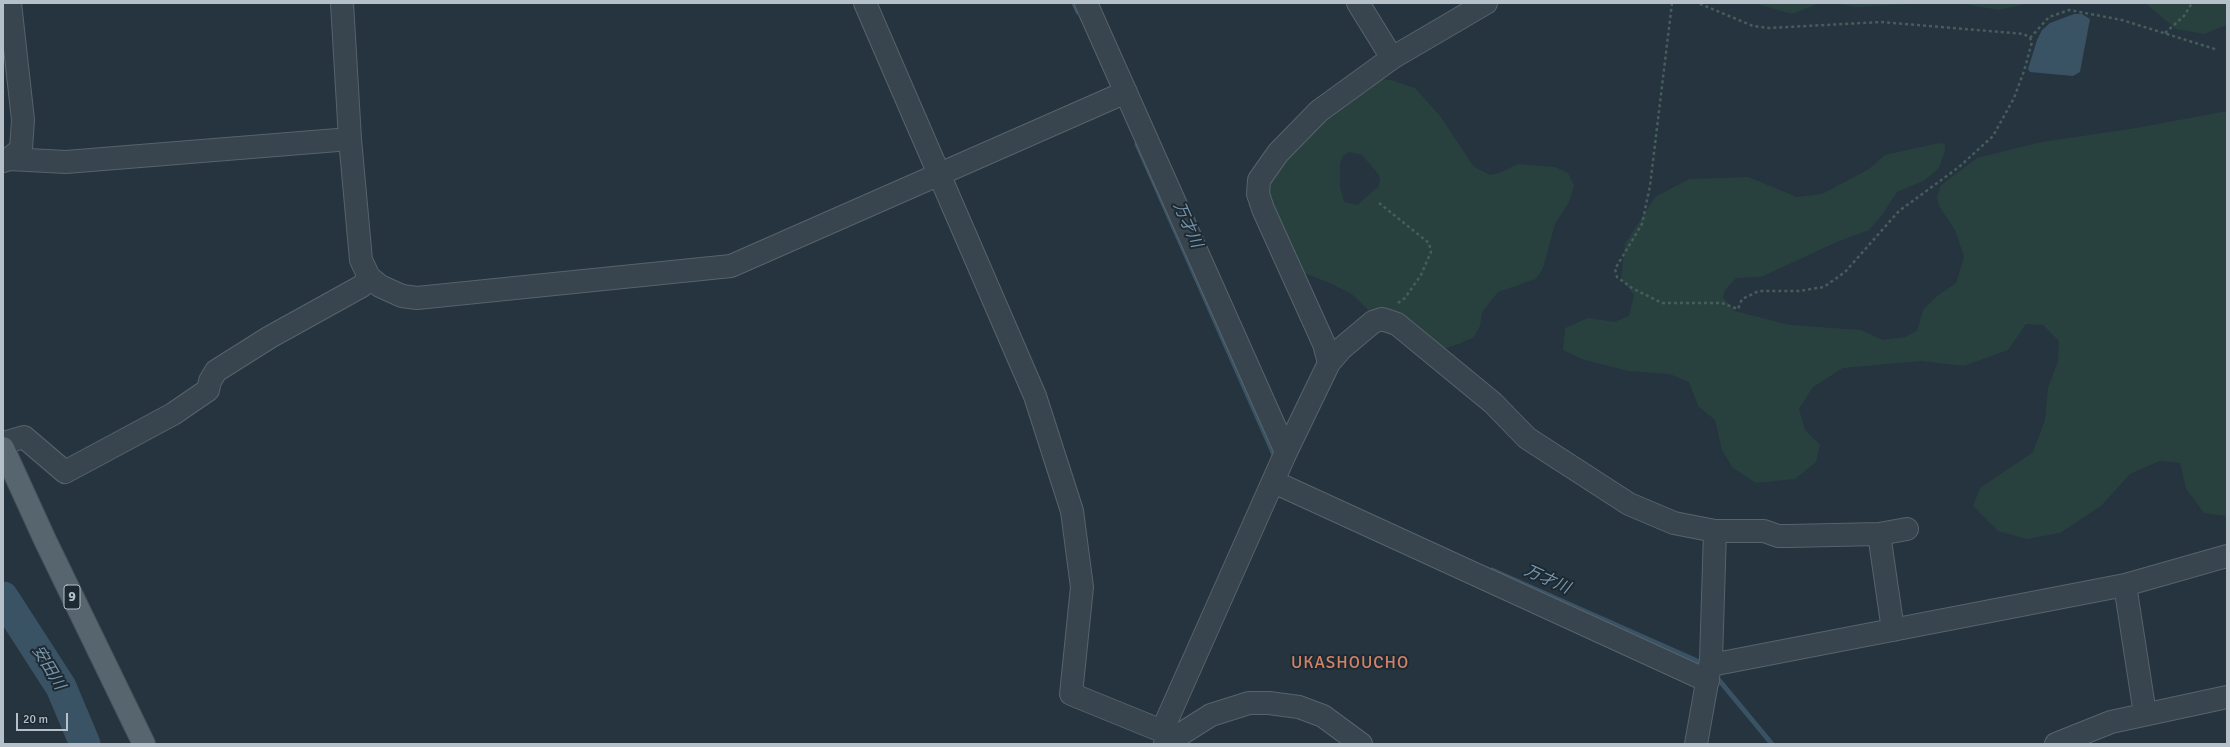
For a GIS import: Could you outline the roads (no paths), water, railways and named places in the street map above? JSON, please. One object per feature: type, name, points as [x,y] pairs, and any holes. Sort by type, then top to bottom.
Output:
[{"type":"main road","name":"9","points":[[3,448],[45,540],[144,744]]},
{"type":"street","points":[[6,160],[21,149],[23,120],[10,3]]},
{"type":"street","points":[[342,3],[350,139],[361,260],[368,277],[390,291],[417,298],[731,266],[881,198],[940,175],[1118,95]]},
{"type":"street","points":[[865,3],[1035,396],[1072,511],[1082,587],[1071,694],[1165,739]]},
{"type":"street","points":[[1086,3],[1118,95],[1286,452]]},
{"type":"street","points":[[1358,3],[1392,58]]},
{"type":"street","points":[[1329,363],[1324,344],[1262,210],[1258,185],[1278,153],[1319,111],[1392,58],[1486,3]]},
{"type":"street","points":[[6,160],[66,162],[350,139]]},
{"type":"street","points":[[3,443],[24,437],[65,472],[173,414],[208,390],[210,381],[216,371],[270,337],[362,286],[368,277]]},
{"type":"street","points":[[1165,739],[1286,452],[1329,363],[1362,329],[1382,319],[1397,324],[1493,402],[1527,438],[1629,504],[1674,523],[1715,531],[1764,531],[1778,536],[1879,534],[1907,529]]},
{"type":"street","points":[[1274,482],[1710,669],[1893,630],[2125,585],[2227,556]]},
{"type":"street","points":[[1696,744],[1710,669],[1715,531]]},
{"type":"street","points":[[1879,534],[1893,630]]},
{"type":"street","points":[[2125,585],[2145,714]]},
{"type":"street","points":[[2056,744],[2111,722],[2227,697]]},
{"type":"street","points":[[1165,739],[1211,714],[1249,703],[1269,703],[1299,707],[1323,716],[1361,744]]},
{"type":"water","points":[[2074,14],[2082,14],[2090,19],[2080,72],[2073,76],[2030,72],[2028,69],[2037,40],[2042,30],[2050,23]]},
{"type":"waterway","name":"万才川","points":[[1074,3],[1078,12]]},
{"type":"waterway","name":"万才川","points":[[1137,144],[1275,457]]},
{"type":"waterway","name":"万才川","points":[[1492,570],[1704,664]]},
{"type":"waterway","name":"安田川","points":[[3,597],[61,687],[85,744]]},
{"type":"waterway","name":"万才川","points":[[1714,674],[1772,744]]},
{"type":"district","name":"UKASHOUCHO","points":[[1350,664]]}]
